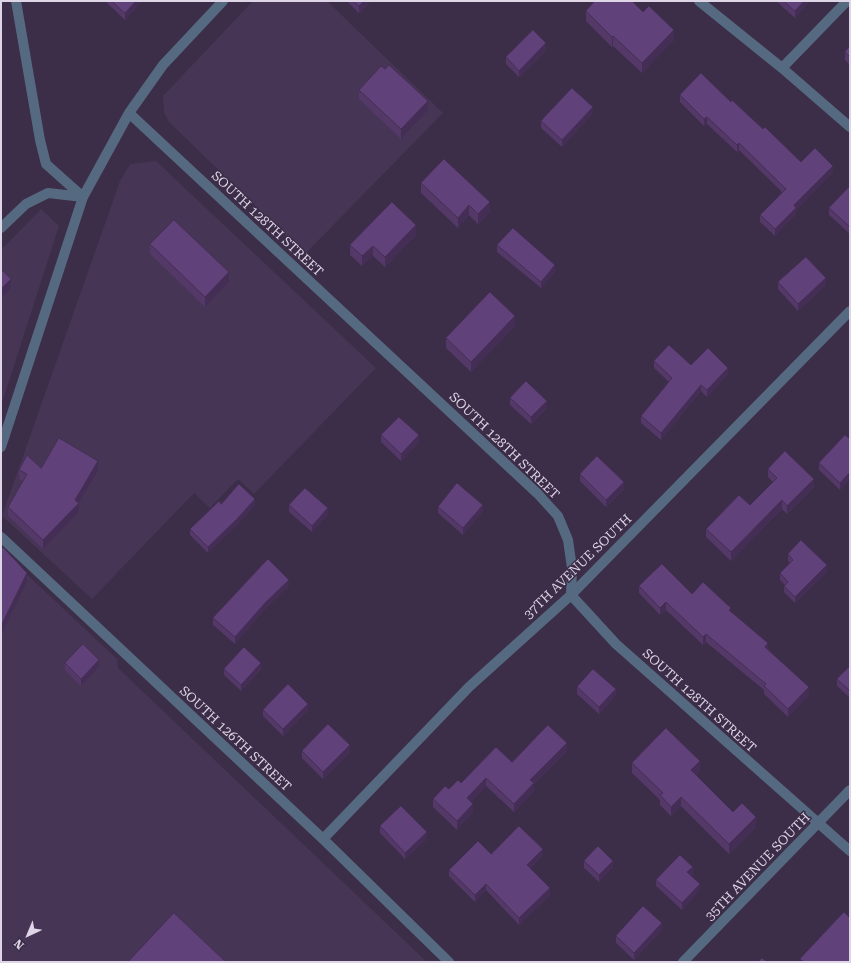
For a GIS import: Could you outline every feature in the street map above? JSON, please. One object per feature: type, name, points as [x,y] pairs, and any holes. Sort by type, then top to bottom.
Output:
[{"type":"street","points":[[16,1],[40,140],[46,164],[83,197]]},
{"type":"street","points":[[1,447],[83,197],[129,113],[163,65],[223,1]]},
{"type":"street","points":[[699,1],[782,68],[850,127]]},
{"type":"street","points":[[782,68],[847,1]]},
{"type":"street","name":"SOUTH 128TH STREET","points":[[129,113],[538,494],[558,516],[568,540],[572,568],[571,595],[616,644],[850,851]]},
{"type":"street","points":[[1,228],[26,204],[48,193],[83,197]]},
{"type":"street","name":"37TH AVENUE SOUTH","points":[[323,839],[469,687],[571,595],[850,311]]},
{"type":"street","name":"SOUTH 126TH STREET","points":[[1,537],[323,839],[449,962]]},
{"type":"street","name":"35TH AVENUE SOUTH","points":[[683,962],[850,790]]},
{"type":"shaded area","points":[[253,1],[327,1],[443,113],[305,254],[169,122],[164,112],[163,96]]},
{"type":"shaded area","points":[[156,161],[376,368],[254,494],[238,479],[210,508],[194,493],[92,599],[2,516],[120,181],[130,164]]},
{"type":"shaded area","points":[[41,209],[59,226],[1,406],[1,250]]},
{"type":"shaded area","points":[[1,551],[117,659],[118,668],[427,962],[1,962]]},
{"type":"building","points":[[112,1],[136,1],[125,13]]},
{"type":"building","points":[[354,1],[364,1],[359,6]]},
{"type":"building","points":[[595,1],[632,1],[643,12],[649,6],[674,30],[642,63],[613,36],[612,37],[586,11]]},
{"type":"building","points":[[784,1],[804,1],[795,11]]},
{"type":"building","points":[[533,30],[546,43],[519,71],[506,57]]},
{"type":"building","points":[[850,46],[850,57],[845,52]]},
{"type":"building","points":[[389,65],[428,101],[401,129],[359,90],[381,66],[385,69]]},
{"type":"building","points":[[701,73],[731,102],[732,100],[763,129],[765,127],[801,162],[815,148],[833,166],[794,205],[796,208],[775,229],[760,215],[786,189],[739,143],[737,145],[707,117],[704,119],[680,95]]},
{"type":"building","points":[[572,88],[593,107],[562,140],[541,121]]},
{"type":"building","points":[[444,159],[490,202],[478,214],[469,205],[458,218],[421,183]]},
{"type":"building","points":[[850,186],[850,227],[829,208]]},
{"type":"building","points":[[392,202],[416,225],[385,257],[373,246],[362,256],[350,245]]},
{"type":"building","points":[[174,220],[229,272],[205,297],[150,244]]},
{"type":"building","points":[[513,228],[555,265],[541,282],[497,245]]},
{"type":"building","points":[[806,257],[826,278],[798,304],[778,282]]},
{"type":"building","points":[[1,269],[11,279],[1,289]]},
{"type":"building","points":[[490,292],[515,316],[471,362],[446,338]]},
{"type":"building","points":[[669,345],[691,365],[708,348],[728,368],[707,390],[701,385],[661,433],[641,416],[672,378],[654,361]]},
{"type":"building","points":[[526,381],[547,401],[531,417],[510,398]]},
{"type":"building","points":[[399,417],[419,435],[401,454],[381,435]]},
{"type":"building","points":[[845,435],[850,439],[850,472],[840,483],[819,463]]},
{"type":"building","points":[[59,438],[98,461],[75,500],[79,503],[43,540],[8,507],[27,474],[19,470],[27,455],[41,468]]},
{"type":"building","points":[[785,451],[814,479],[787,506],[782,500],[731,552],[706,529],[739,495],[750,505],[777,478],[768,469]]},
{"type":"building","points":[[597,456],[624,482],[606,500],[580,474]]},
{"type":"building","points":[[457,483],[483,505],[463,528],[438,507]]},
{"type":"building","points":[[239,484],[255,499],[208,547],[190,529],[219,501],[221,504]]},
{"type":"building","points":[[305,488],[328,508],[312,526],[289,505]]},
{"type":"building","points":[[801,540],[827,565],[795,597],[784,586],[788,582],[780,573],[793,560],[788,554]]},
{"type":"building","points":[[3,547],[27,573],[1,626],[1,551]]},
{"type":"building","points":[[268,559],[289,580],[265,603],[235,637],[213,618]]},
{"type":"building","points":[[662,564],[692,594],[703,582],[731,608],[729,610],[768,643],[765,647],[809,687],[788,709],[764,686],[766,684],[706,634],[703,637],[666,602],[660,608],[639,586]]},
{"type":"building","points":[[83,644],[99,660],[81,679],[65,663]]},
{"type":"building","points":[[244,647],[261,663],[241,685],[224,669]]},
{"type":"building","points":[[850,666],[850,691],[837,679]]},
{"type":"building","points":[[593,669],[616,689],[599,707],[577,687]]},
{"type":"building","points":[[288,684],[308,704],[283,729],[263,710]]},
{"type":"building","points":[[328,724],[350,745],[323,772],[302,751]]},
{"type":"building","points":[[548,725],[567,743],[530,780],[534,783],[514,804],[486,778],[467,798],[473,804],[457,821],[433,799],[445,786],[449,789],[458,780],[461,783],[496,747],[512,762]]},
{"type":"building","points":[[666,728],[700,761],[691,770],[733,812],[742,803],[756,817],[729,844],[681,797],[671,807],[660,795],[663,793],[632,763]]},
{"type":"building","points":[[401,806],[427,832],[405,853],[380,826]]},
{"type":"building","points":[[519,826],[543,849],[527,865],[550,888],[519,918],[486,884],[475,895],[449,870],[478,841],[491,854]]},
{"type":"building","points":[[598,846],[613,861],[599,875],[584,861]]},
{"type":"building","points":[[680,855],[693,867],[687,872],[700,884],[682,903],[656,880]]},
{"type":"building","points":[[643,906],[662,923],[634,953],[616,936]]},
{"type":"building","points":[[844,912],[850,918],[850,962],[804,962],[800,959]]},
{"type":"building","points":[[174,913],[226,962],[128,962]]},
{"type":"building","points":[[762,958],[767,962],[758,962]]}]
